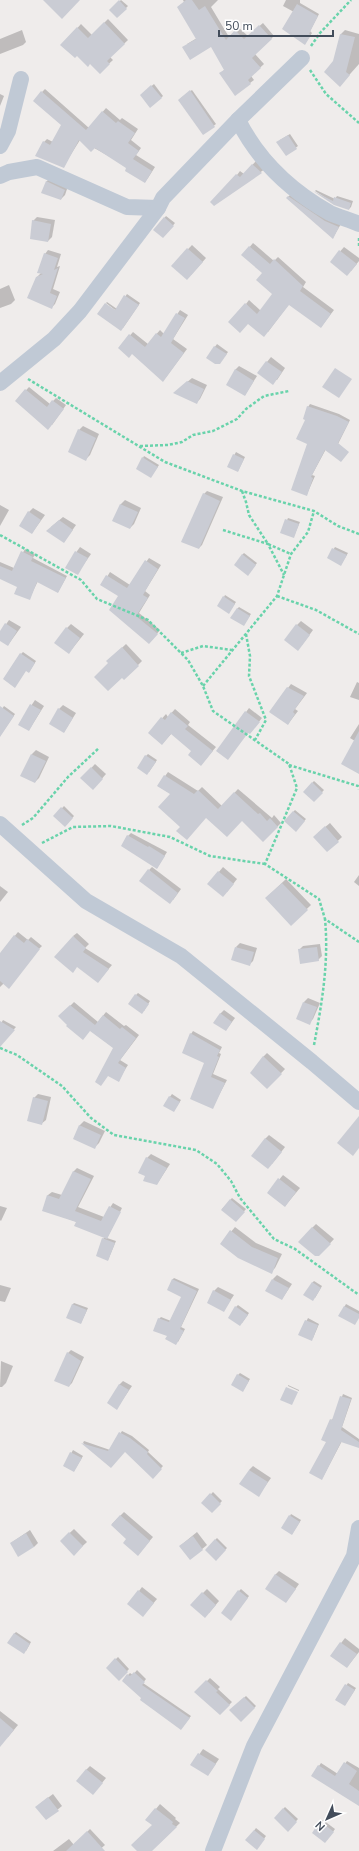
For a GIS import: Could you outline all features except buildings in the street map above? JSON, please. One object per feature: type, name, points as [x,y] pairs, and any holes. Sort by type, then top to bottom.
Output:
[{"type":"street","points":[[0,384],[54,339],[80,311],[158,208],[163,198],[238,120],[302,58]]},
{"type":"street","points":[[0,146],[8,131],[21,79]]},
{"type":"street","points":[[238,120],[248,140],[277,175],[326,210],[359,224]]},
{"type":"street","points":[[0,176],[9,172],[37,167],[127,207],[158,208]]},
{"type":"street","points":[[5,828],[86,901],[181,956],[359,1102]]},
{"type":"street","points":[[213,1851],[254,1746],[354,1556],[359,1528]]},
{"type":"path","points":[[351,0],[320,33],[302,58],[326,94],[359,122]]},
{"type":"path","points":[[15,370],[165,462],[242,492],[314,512],[338,526],[359,534]]},
{"type":"path","points":[[140,446],[168,445],[182,442],[193,435],[213,431],[237,419],[246,409],[264,396],[289,391]]},
{"type":"path","points":[[242,492],[249,516],[268,544],[284,575]]},
{"type":"path","points":[[203,686],[277,596],[291,554],[308,532],[314,512]]},
{"type":"path","points":[[224,530],[268,544],[291,554]]},
{"type":"path","points":[[0,535],[81,580],[97,599],[148,620],[188,660],[203,686],[213,710],[255,740],[289,764],[358,786],[359,789]]},
{"type":"path","points":[[277,596],[316,610],[359,634]]},
{"type":"path","points":[[246,634],[250,656],[249,676],[266,720],[255,740]]},
{"type":"path","points":[[181,653],[203,646],[232,650]]},
{"type":"path","points":[[5,828],[33,818],[68,777],[99,748]]},
{"type":"path","points":[[265,864],[297,788],[289,764]]},
{"type":"path","points":[[29,850],[72,827],[111,826],[170,837],[210,856],[265,864],[319,899],[325,919],[327,941],[323,995],[312,1062]]},
{"type":"path","points":[[325,919],[359,942]]},
{"type":"path","points":[[0,1048],[18,1055],[62,1086],[91,1118],[114,1135],[196,1150],[217,1164],[231,1180],[240,1198],[274,1239],[295,1249],[359,1295]]}]
